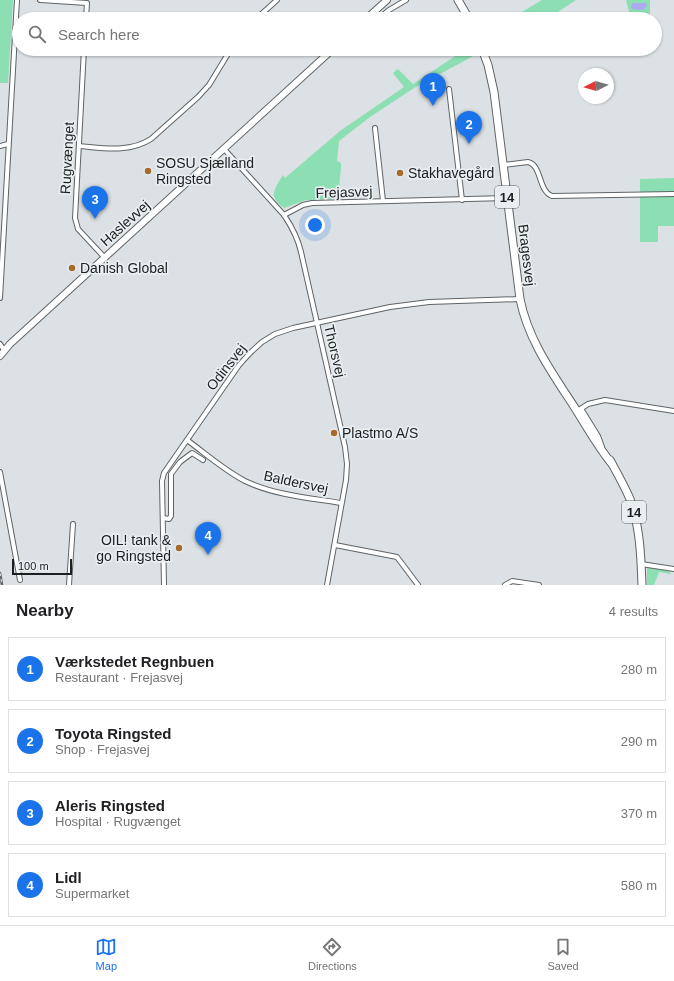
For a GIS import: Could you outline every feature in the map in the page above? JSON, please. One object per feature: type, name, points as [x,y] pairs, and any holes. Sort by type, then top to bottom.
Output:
[{"type":"main road","points":[[458,0],[465,12]]},
{"type":"main road","name":"Bragesvej","points":[[485,56],[494,92],[520,299],[526,322],[536,344],[557,381],[579,408],[612,464]]},
{"type":"main road","name":"Bragesvej","points":[[536,344],[579,408],[624,486],[639,532],[642,585]]},
{"type":"street","points":[[16,12],[17,0]]},
{"type":"street","points":[[40,0],[87,3],[86,12]]},
{"type":"street","points":[[263,12],[276,0]]},
{"type":"street","points":[[374,12],[387,0]]},
{"type":"street","points":[[387,12],[406,0]]},
{"type":"street","points":[[0,298],[14,56]]},
{"type":"street","name":"Rugvænget","points":[[84,56],[75,218],[78,229],[105,258]]},
{"type":"street","points":[[79,146],[120,149],[137,146],[147,141],[198,97],[209,85],[226,56]]},
{"type":"street","name":"Haslevvej","points":[[0,356],[4,350],[325,56]]},
{"type":"street","points":[[449,89],[462,200]]},
{"type":"street","name":"Frejasvej","points":[[375,128],[382,201]]},
{"type":"street","points":[[0,146],[8,144]]},
{"type":"street","name":"Thorsvej","points":[[224,148],[284,215],[292,226],[298,240],[345,448],[347,464],[346,480],[327,585]]},
{"type":"street","points":[[503,165],[528,162],[532,163],[546,192],[552,196],[674,194]]},
{"type":"street","name":"Frejasvej","points":[[284,215],[303,205],[312,203],[507,198]]},
{"type":"street","name":"Odinsvej","points":[[164,585],[162,481],[164,473],[239,365],[262,342],[275,334],[293,328],[390,307],[416,304],[520,299]]},
{"type":"street","points":[[0,344],[4,350]]},
{"type":"street","points":[[579,408],[592,400],[606,397],[637,405],[674,411]]},
{"type":"street","name":"Baldersvej","points":[[187,440],[236,476],[255,485],[273,491],[341,503]]},
{"type":"street","points":[[163,518],[169,519],[171,516],[171,474],[180,462],[192,453],[203,460]]},
{"type":"street","points":[[172,462],[177,466]]},
{"type":"street","points":[[0,472],[20,580]]},
{"type":"street","points":[[68,585],[73,524]]},
{"type":"street","points":[[334,545],[397,556],[418,585]]},
{"type":"street","points":[[641,564],[674,569]]},
{"type":"street","points":[[505,585],[512,581],[539,585]]},
{"type":"green space","points":[[0,0],[13,0],[8,83],[0,83]]},
{"type":"green space","points":[[542,0],[576,0],[558,12],[522,12]]},
{"type":"green space","points":[[626,0],[650,0],[650,12],[629,12]]},
{"type":"green space","points":[[455,56],[473,56],[414,88],[370,117],[339,141],[337,161],[341,163],[341,167],[338,199],[306,200],[284,208],[279,204],[274,196],[274,193],[283,175],[285,178],[340,131],[404,87],[393,73],[398,69],[413,84]]},
{"type":"green space","points":[[674,178],[674,226],[658,226],[658,242],[640,242],[640,179]]},
{"type":"green space","points":[[649,567],[669,571],[671,574],[659,572],[654,585],[647,585],[647,569]]},
{"type":"shaded area","points":[[633,3],[646,3],[647,6],[643,10],[632,9],[631,6]]},
{"type":"railway","points":[[0,573],[2,585]]},
{"type":"place","name":"Værkstedet Regnbuen","points":[[433,106]]},
{"type":"place","name":"Toyota Ringsted","points":[[469,144]]},
{"type":"place","name":"SOSU Sjælland Ringsted","points":[[148,171]]},
{"type":"place","name":"Stakhavegård","points":[[400,173]]},
{"type":"place","name":"Aleris Ringsted","points":[[95,219]]},
{"type":"place","name":"Danish Global","points":[[72,268]]},
{"type":"place","name":"Plastmo A/S","points":[[334,433]]},
{"type":"place","name":"OIL! tank & go Ringsted","points":[[179,548]]},
{"type":"place","name":"Lidl","points":[[208,555]]}]
